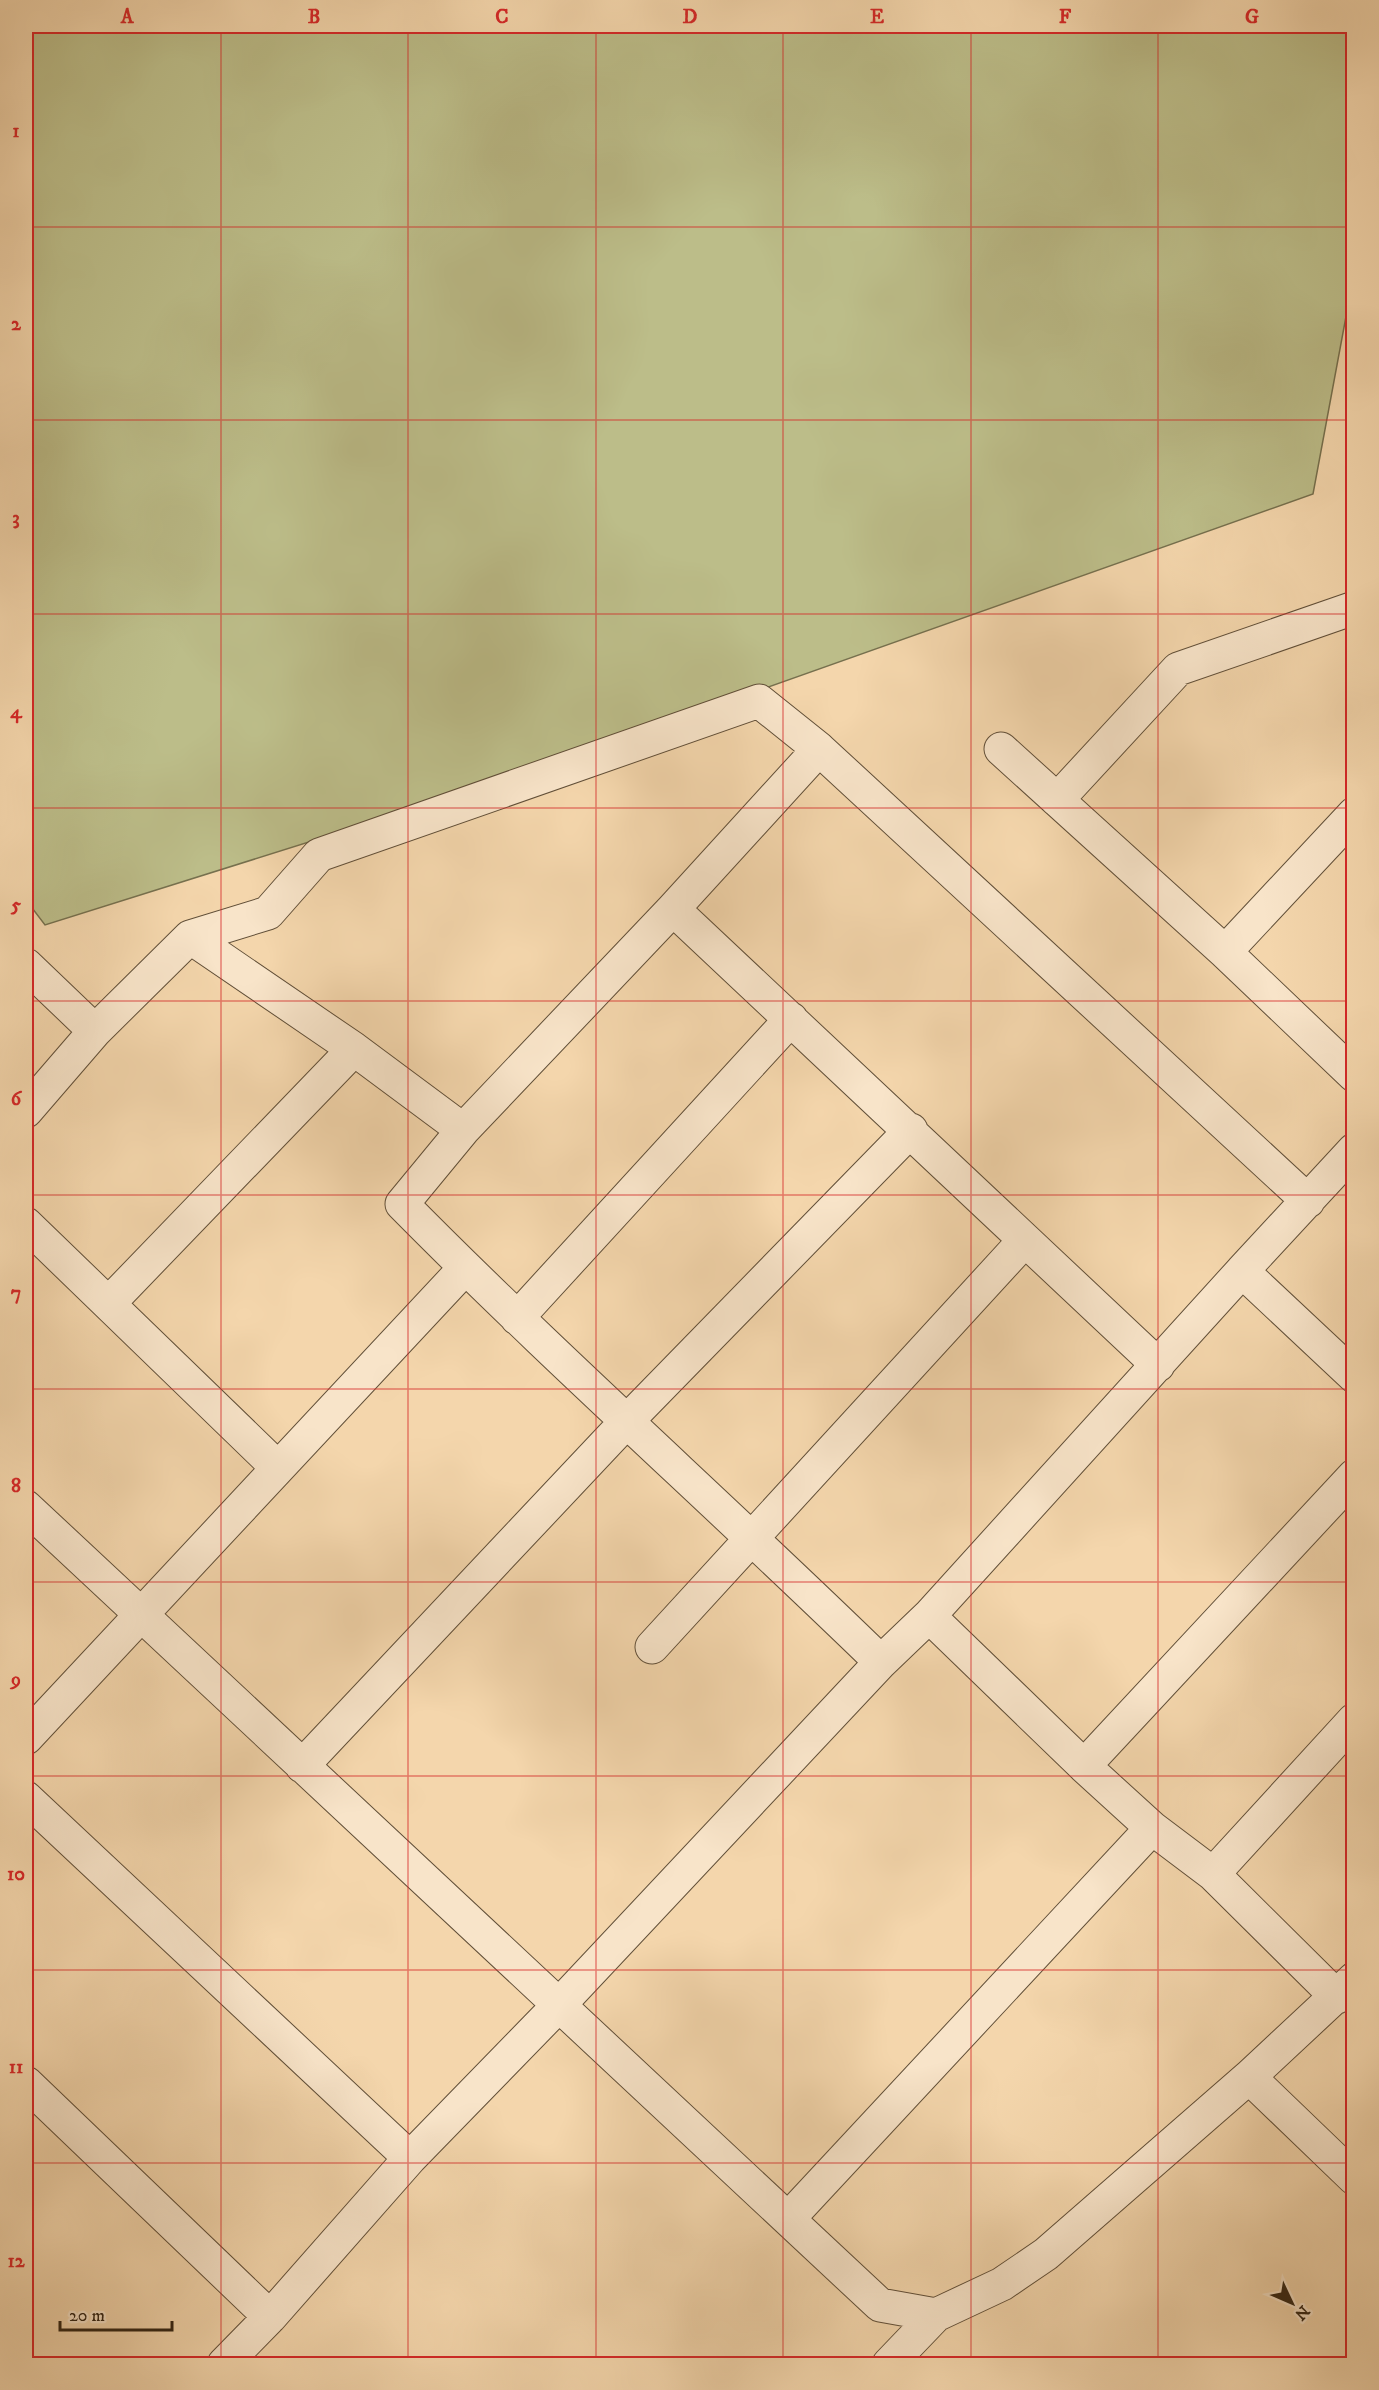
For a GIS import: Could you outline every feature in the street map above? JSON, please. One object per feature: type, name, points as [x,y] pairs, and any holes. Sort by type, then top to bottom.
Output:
[{"type":"street","points":[[1057,800],[1178,669],[1353,608]]},
{"type":"street","points":[[26,1111],[95,1031],[190,938],[268,913],[319,855],[759,701],[819,749],[1308,1201]]},
{"type":"street","points":[[819,749],[673,909],[463,1130],[402,1204],[517,1318],[626,1422],[753,1537],[881,1662]]},
{"type":"street","points":[[1001,749],[1225,952],[1353,1075]]},
{"type":"street","points":[[1225,952],[1353,814]]},
{"type":"street","points":[[673,909],[911,1130],[1158,1365]]},
{"type":"street","points":[[190,938],[354,1049],[463,1130]]},
{"type":"street","points":[[26,965],[95,1031]]},
{"type":"street","points":[[517,1318],[791,1019]]},
{"type":"street","points":[[109,1304],[354,1049]]},
{"type":"street","points":[[302,1767],[626,1422],[911,1130]]},
{"type":"street","points":[[224,2364],[270,2317],[410,2158],[559,2005],[881,1662],[929,1616],[1353,1150]]},
{"type":"street","points":[[26,1224],[278,1468]]},
{"type":"street","points":[[652,1647],[1025,1240]]},
{"type":"street","points":[[26,1738],[465,1268]]},
{"type":"street","points":[[1242,1271],[1353,1376]]},
{"type":"street","points":[[1084,1766],[1353,1476]]},
{"type":"street","points":[[26,1508],[880,2305],[936,2315]]},
{"type":"street","points":[[889,2364],[936,2315],[1002,2284],[1046,2254],[1249,2077],[1345,1988],[1213,1874],[1152,1828],[1084,1766],[929,1616]]},
{"type":"street","points":[[1213,1874],[1353,1720]]},
{"type":"street","points":[[26,1798],[410,2158]]},
{"type":"street","points":[[788,2219],[1152,1828]]},
{"type":"street","points":[[1249,2077],[1353,2178]]},
{"type":"street","points":[[26,2083],[270,2317]]},
{"type":"green space","points":[[26,26],[1353,26],[1353,279],[1313,494],[506,780],[45,925],[26,900]]}]
